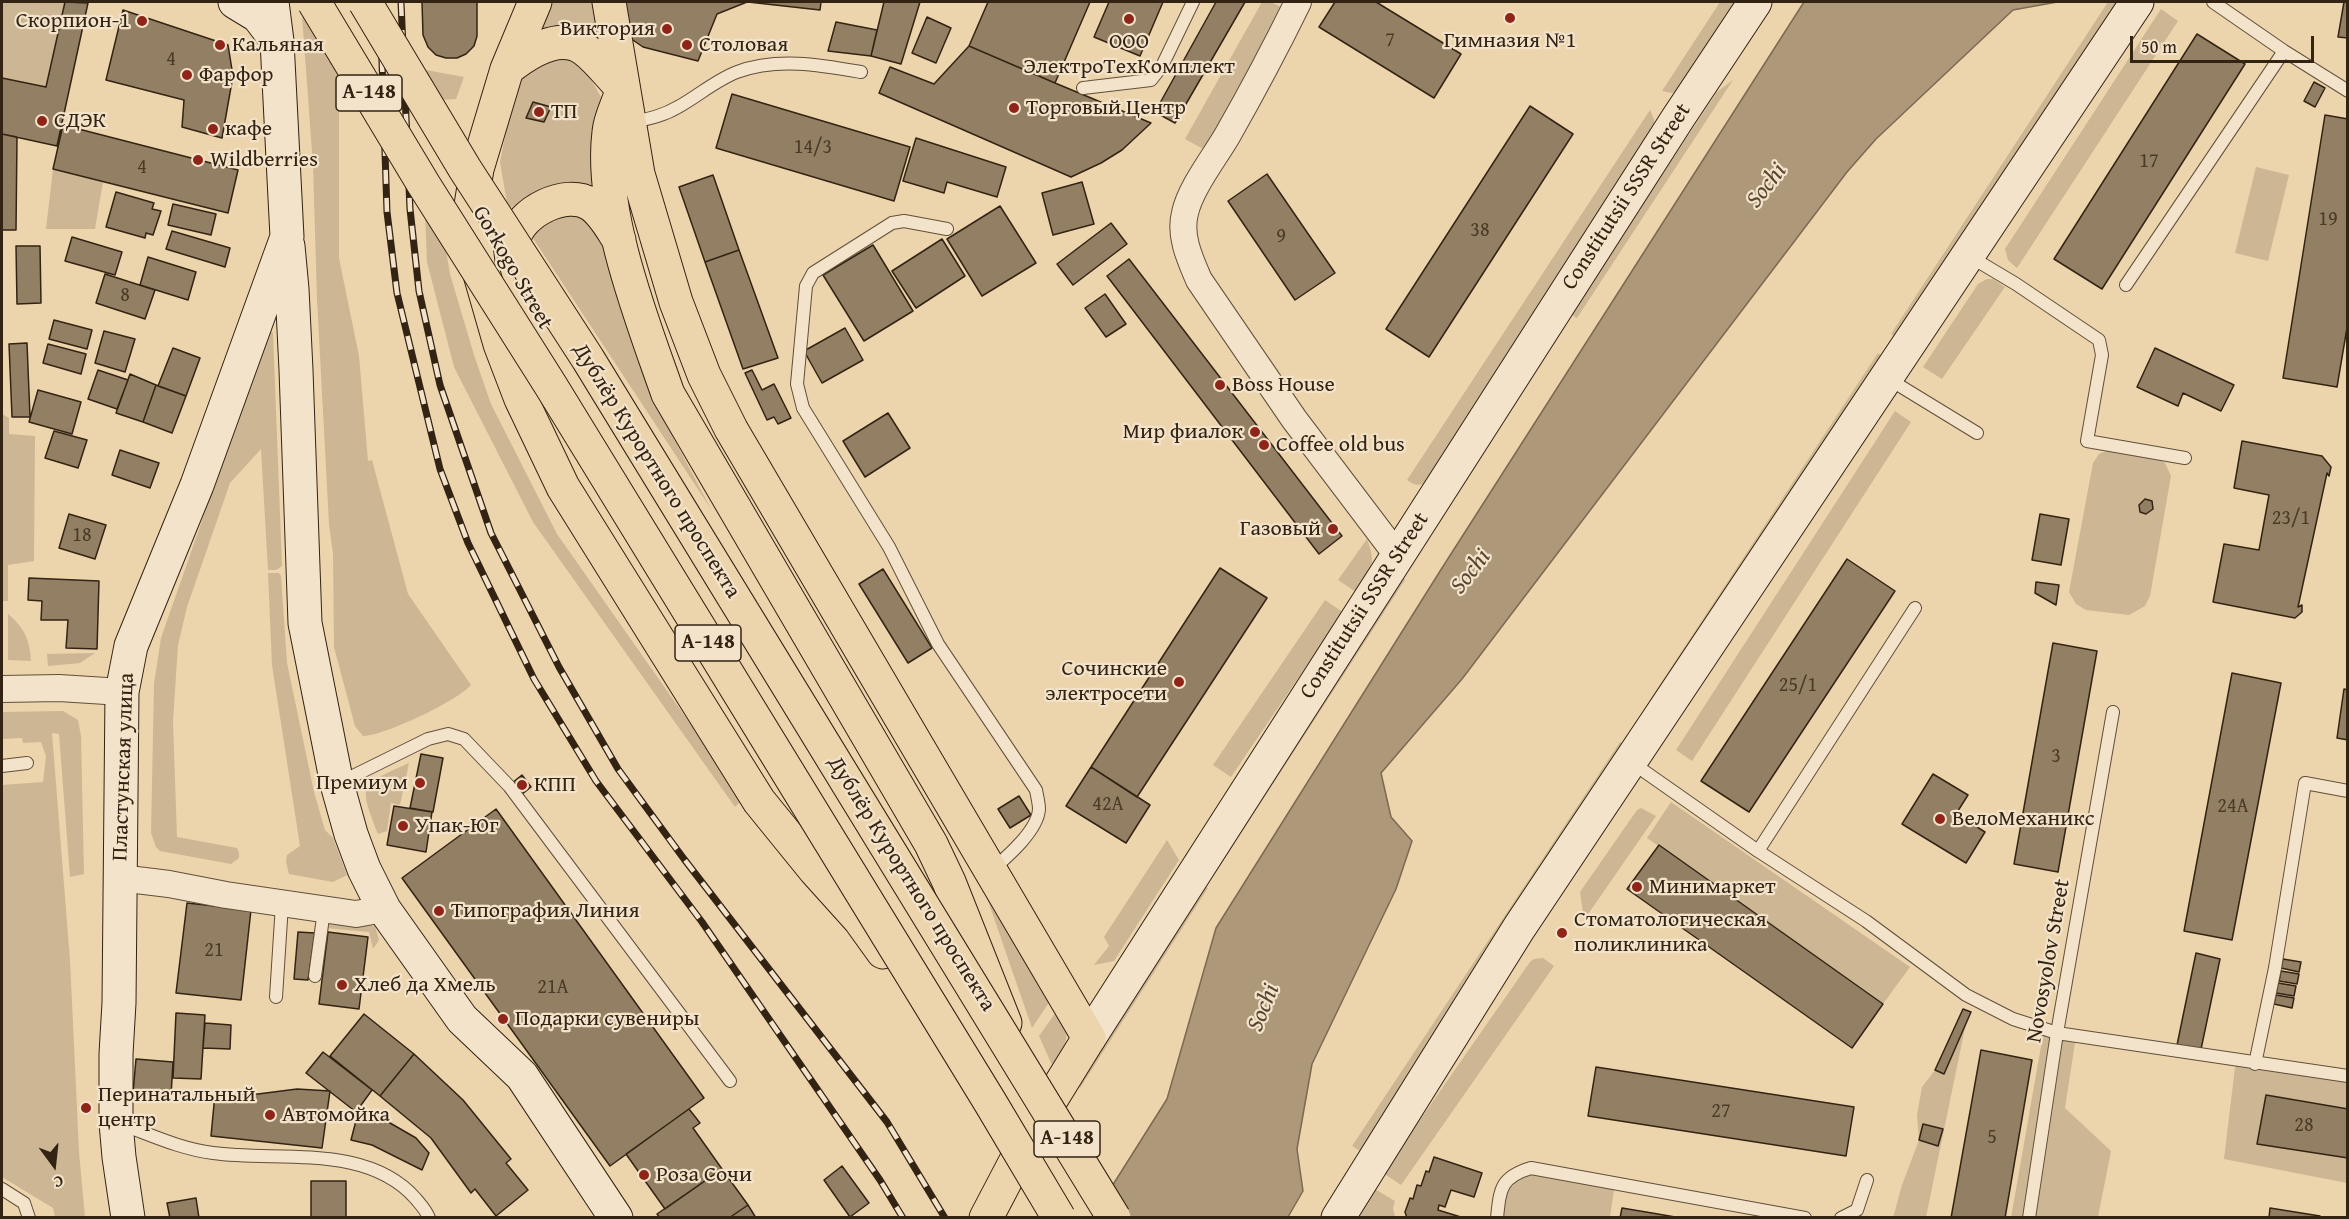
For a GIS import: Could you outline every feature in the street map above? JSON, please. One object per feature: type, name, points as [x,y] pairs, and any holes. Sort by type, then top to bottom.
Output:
[{"type":"main road","points":[[235,2],[258,16],[277,41]]},
{"type":"main road","points":[[272,2],[277,41],[282,161],[293,300],[305,623],[337,784],[364,870],[384,909],[462,1019],[522,1076],[616,1218]]},
{"type":"main road","name":"Дублёр Курортного проспекта","points":[[314,2],[424,185],[551,386],[1059,1218]]},
{"type":"main road","name":"Дублёр Курортного проспекта","points":[[365,2],[465,169],[588,359],[1020,1061],[1114,1218]]},
{"type":"main road","name":"Gorkogo Street","points":[[535,2],[507,69],[477,169],[471,205],[1031,1131]]},
{"type":"main road","points":[[609,2],[638,174],[676,302],[704,375],[731,429],[1089,1038]]},
{"type":"main road","name":"Constitutsii SSSR Street","points":[[986,1218],[1031,1131],[1089,1038],[1397,555],[1755,2]]},
{"type":"main road","points":[[1338,1218],[1519,928],[2137,2]]},
{"type":"main road","points":[[507,69],[526,54],[539,48],[550,44],[568,44],[582,48],[622,89]]},
{"type":"main road","name":"А-148","points":[[622,89],[609,131],[608,167],[619,240],[640,312],[668,394],[932,844],[950,882],[1020,1061]]},
{"type":"main road","name":"А-148","points":[[525,294],[514,252],[514,242],[516,233],[526,218],[539,208],[566,201],[581,200],[602,214],[619,240]]},
{"type":"main road","name":"А-148","points":[[471,205],[479,271],[500,344],[521,399],[563,487],[759,801],[815,870],[860,920],[990,1102]]},
{"type":"main road","name":"Пластунская улица","points":[[128,1218],[118,1157],[116,1123],[122,692],[131,646],[197,485],[287,237]]},
{"type":"street","points":[[1295,3],[1185,214],[1184,237],[1199,280],[1294,419],[1397,555]]},
{"type":"street","points":[[2,688],[59,688],[122,692]]},
{"type":"street","points":[[120,878],[356,914],[384,909]]},
{"type":"street","points":[[1359,1218],[1362,1194],[1360,1180]]},
{"type":"lane","points":[[1083,88],[1151,80],[1162,66],[1193,2]]},
{"type":"lane","points":[[2213,2],[2348,92]]},
{"type":"lane","points":[[2126,285],[2284,51]]},
{"type":"lane","points":[[629,123],[657,117],[677,108],[737,72],[761,66],[812,64],[861,72]]},
{"type":"lane","points":[[947,229],[904,221],[892,223],[813,273],[806,286],[797,384],[803,408],[890,547],[938,644],[1036,790],[1039,810],[1035,821],[1016,850],[990,871]]},
{"type":"lane","points":[[1968,255],[2099,340],[2102,355],[2087,441],[2185,458]]},
{"type":"lane","points":[[1886,378],[1977,433]]},
{"type":"lane","points":[[1758,851],[1915,608]]},
{"type":"lane","name":"Novosyolov Street","points":[[2029,1218],[2057,1033],[2113,712]]},
{"type":"lane","points":[[337,784],[428,740],[448,734],[464,739],[508,786],[730,1081]]},
{"type":"lane","points":[[1630,761],[1758,851],[1866,921],[1966,995],[2013,1019],[2057,1033],[2348,1076]]},
{"type":"lane","points":[[2,766],[27,763]]},
{"type":"lane","points":[[2255,1064],[2275,968],[2305,783],[2348,790]]},
{"type":"lane","points":[[276,997],[282,904]]},
{"type":"lane","points":[[315,976],[324,910]]},
{"type":"lane","points":[[116,1123],[186,1147],[214,1153],[334,1159],[386,1174],[408,1190],[427,1211],[429,1218]]},
{"type":"lane","points":[[1497,1218],[1502,1186],[1512,1174],[1531,1168],[1804,1218]]},
{"type":"lane","points":[[1841,1218],[1857,1210],[1867,1180]]},
{"type":"lane","points":[[3,1195],[24,1203],[29,1218]]},
{"type":"shaded area","points":[[2,2],[65,2],[46,88],[2,78]]},
{"type":"shaded area","points":[[301,2],[339,71],[339,258],[359,356],[368,461],[372,460],[408,594],[471,685],[451,700],[420,716],[387,730],[363,736],[355,726],[334,647],[333,554],[329,524],[317,299],[313,165]]},
{"type":"shaded area","points":[[549,2],[596,2],[598,41],[571,31],[540,30]]},
{"type":"shaded area","points":[[1262,2],[1270,2],[1284,8],[1205,150],[1185,139]]},
{"type":"shaded area","points":[[1720,2],[1738,2],[1679,91],[1672,93],[1662,91]]},
{"type":"shaded area","points":[[2108,2],[2119,2],[1899,340],[1891,334]]},
{"type":"shaded area","points":[[2161,9],[2178,21],[2017,268],[2008,260],[2005,249]]},
{"type":"shaded area","points":[[569,59],[585,69],[601,97],[594,188],[528,198],[508,209],[500,162],[510,112],[519,83],[533,65],[542,60]]},
{"type":"shaded area","points":[[415,68],[464,77],[456,99],[422,101]]},
{"type":"shaded area","points":[[1733,80],[1577,318],[1570,314],[1717,92]]},
{"type":"shaded area","points":[[1650,110],[1654,119],[1654,130],[1426,483],[1418,485],[1409,482],[1407,480]]},
{"type":"shaded area","points":[[2256,167],[2289,175],[2268,261],[2235,253]]},
{"type":"shaded area","points":[[53,169],[103,182],[95,229],[46,229]]},
{"type":"shaded area","points":[[594,211],[645,372],[675,441],[711,509],[527,229],[528,219]]},
{"type":"shaded area","points":[[425,215],[445,244],[450,274],[491,404],[557,534],[743,799],[735,807],[533,522],[454,367],[427,262]]},
{"type":"shaded area","points":[[1987,279],[1993,279],[2005,287],[1942,379],[1923,367],[1978,284]]},
{"type":"shaded area","points":[[268,332],[273,333],[282,566],[276,570],[268,570],[261,449],[230,483],[187,607],[178,645],[173,721],[177,837],[237,848],[239,858],[231,864],[160,851],[156,847],[151,833],[154,684],[161,638]]},
{"type":"shaded area","points":[[1878,353],[1887,360],[1658,707],[1649,701]]},
{"type":"shaded area","points":[[1895,411],[1911,422],[1692,761],[1676,750]]},
{"type":"shaded area","points":[[2,414],[9,418],[9,434],[35,436],[34,561],[8,565],[8,601],[2,601]]},
{"type":"shaded area","points":[[2106,451],[2158,459],[2165,463],[2171,476],[2150,596],[2145,606],[2129,615],[2086,610],[2076,604],[2069,592],[2093,463],[2099,454]]},
{"type":"shaded area","points":[[1367,539],[1372,555],[1371,567],[1356,592],[1338,580]]},
{"type":"shaded area","points":[[268,573],[279,573],[281,576],[287,663],[314,792],[325,830],[333,838],[347,875],[333,882],[289,874],[286,862],[287,855],[300,846],[272,665]]},
{"type":"shaded area","points":[[1403,576],[1405,580],[1218,869],[1212,865]]},
{"type":"shaded area","points":[[1325,600],[1343,612],[1231,777],[1213,765]]},
{"type":"shaded area","points":[[8,614],[25,634],[31,661],[8,660]]},
{"type":"shaded area","points":[[95,653],[80,663],[48,666],[47,654]]},
{"type":"shaded area","points":[[63,711],[78,720],[81,736],[84,874],[70,877],[59,734],[52,733],[70,960],[79,1152],[85,1218],[55,1217],[53,1208],[2,1177],[2,785],[43,782],[46,756],[41,742],[23,743],[22,738],[2,739],[2,712]]},
{"type":"shaded area","points":[[1620,742],[1629,748],[1360,1151],[1352,1146]]},
{"type":"shaded area","points":[[409,763],[400,805],[391,803],[387,831],[378,834],[367,804],[367,788],[380,776]]},
{"type":"shaded area","points":[[1671,802],[1910,967],[1883,1004],[1647,838]]},
{"type":"shaded area","points":[[1641,808],[1656,816],[1584,920],[1580,892],[1637,810]]},
{"type":"shaded area","points":[[1167,840],[1179,860],[1114,961],[1094,965],[1109,946],[1104,937]]},
{"type":"shaded area","points":[[977,869],[1052,998],[1032,1028]]},
{"type":"shaded area","points":[[1201,883],[1208,888],[1080,1088],[1075,1078]]},
{"type":"shaded area","points":[[327,921],[375,926],[379,940],[373,949],[369,932],[325,928]]},
{"type":"shaded area","points":[[1543,958],[1554,966],[1401,1185],[1383,1173],[1530,962]]},
{"type":"shaded area","points":[[1061,1005],[1067,1036],[1052,1065],[1039,1036]]},
{"type":"shaded area","points":[[1966,1023],[1926,1217],[1893,1218],[1902,1185],[1919,1140],[1917,1115],[1922,1087],[1935,1070],[1944,1074]]},
{"type":"shaded area","points":[[2044,1029],[2076,1036],[2065,1108],[2111,1151],[2098,1217],[2011,1218]]},
{"type":"shaded area","points":[[2236,1059],[2347,1076],[2347,1183],[2224,1159]]},
{"type":"shaded area","points":[[1531,1168],[1615,1183],[1610,1217],[1497,1218],[1502,1186]]},
{"type":"shaded area","points":[[1368,1185],[1395,1201],[1393,1208],[1395,1217],[1359,1218]]},
{"type":"water","name":"Sochi","points":[[1804,2],[2057,2],[2013,10],[1876,139],[1847,172],[1462,679],[1381,773],[1391,817],[1412,841],[1396,889],[1312,1064],[1297,1149],[1303,1191],[1288,1217],[1092,1218],[1167,1099],[1216,928],[1442,568]]},
{"type":"building","points":[[65,2],[88,3],[57,146],[2,134],[2,78],[46,87]]},
{"type":"building","points":[[422,2],[477,2],[477,36],[474,46],[466,54],[457,58],[446,58],[436,55],[428,47],[423,35]]},
{"type":"building","name":"Виктория","points":[[614,2],[747,2],[717,14],[698,61],[643,47],[627,36]]},
{"type":"building","points":[[748,2],[821,2],[820,10]]},
{"type":"building","points":[[884,2],[920,2],[901,64],[871,56]]},
{"type":"building","points":[[988,2],[1090,2],[1055,83],[969,46]]},
{"type":"building","name":"ООО ЭлектроТехКомплект","points":[[1109,2],[1163,2],[1140,56],[1094,37]]},
{"type":"building","points":[[1216,2],[1245,2],[1175,123],[1155,112]]},
{"type":"building","points":[[1335,2],[1376,2],[1461,54],[1434,98],[1319,27]]},
{"type":"building","points":[[2344,2],[2348,2],[2348,38],[2338,37]]},
{"type":"building","points":[[123,10],[228,45],[233,76],[222,138],[182,127],[184,100],[106,80]]},
{"type":"building","points":[[927,17],[951,28],[936,63],[912,53]]},
{"type":"building","points":[[836,22],[877,30],[871,56],[828,51]]},
{"type":"building","points":[[2197,34],[2245,64],[2102,289],[2054,259]]},
{"type":"building","name":"Торговый Центр","points":[[969,46],[1151,123],[1122,150],[1071,177],[879,93],[890,67],[934,84]]},
{"type":"building","points":[[2314,82],[2325,88],[2315,107],[2304,101]]},
{"type":"building","points":[[732,94],[910,147],[894,201],[716,148]]},
{"type":"building","name":"ТП","points":[[533,102],[551,107],[544,122],[526,118]]},
{"type":"building","points":[[1530,106],[1573,134],[1429,357],[1386,329]]},
{"type":"building","points":[[2325,115],[2348,119],[2348,322],[2337,387],[2283,378]]},
{"type":"building","points":[[63,125],[238,170],[228,213],[53,169]]},
{"type":"building","points":[[2,134],[17,137],[16,230],[2,230]]},
{"type":"building","points":[[916,138],[1006,167],[997,197],[947,182],[944,193],[903,181]]},
{"type":"building","points":[[1267,174],[1335,273],[1295,300],[1228,201]]},
{"type":"building","points":[[713,175],[739,250],[705,262],[679,187]]},
{"type":"building","points":[[1082,182],[1094,224],[1053,235],[1042,193]]},
{"type":"building","points":[[116,192],[154,203],[152,209],[161,211],[153,235],[146,233],[145,238],[106,227]]},
{"type":"building","points":[[173,204],[216,214],[211,235],[168,225]]},
{"type":"building","points":[[1000,206],[1036,263],[982,296],[947,239]]},
{"type":"building","points":[[1111,223],[1127,244],[1073,285],[1057,264]]},
{"type":"building","points":[[172,231],[230,248],[225,267],[166,249]]},
{"type":"building","points":[[72,237],[122,252],[115,275],[65,261]]},
{"type":"building","points":[[942,239],[965,276],[916,308],[892,271]]},
{"type":"building","points":[[873,245],[913,311],[864,341],[823,275]]},
{"type":"building","points":[[16,246],[40,246],[41,303],[17,304]]},
{"type":"building","points":[[739,250],[778,358],[743,369],[705,262]]},
{"type":"building","points":[[148,257],[196,272],[188,300],[140,285]]},
{"type":"building","points":[[1129,259],[1342,536],[1319,554],[1107,276]]},
{"type":"building","points":[[105,274],[155,290],[145,319],[96,303]]},
{"type":"building","points":[[1105,294],[1126,324],[1106,337],[1085,308]]},
{"type":"building","points":[[54,320],[92,330],[87,349],[49,339]]},
{"type":"building","points":[[845,328],[863,360],[822,383],[804,351]]},
{"type":"building","points":[[104,331],[135,339],[125,372],[95,363]]},
{"type":"building","points":[[27,343],[30,417],[12,417],[9,344]]},
{"type":"building","points":[[48,344],[86,354],[81,374],[43,363]]},
{"type":"building","points":[[173,348],[200,358],[186,396],[158,386]]},
{"type":"building","points":[[2155,348],[2234,385],[2221,411],[2183,393],[2178,406],[2137,387]]},
{"type":"building","points":[[98,370],[128,380],[117,409],[88,399]]},
{"type":"building","points":[[752,370],[762,390],[774,384],[791,418],[778,424],[774,417],[767,420],[745,373]]},
{"type":"building","points":[[130,374],[156,385],[143,422],[116,413]]},
{"type":"building","points":[[156,385],[186,396],[172,433],[143,422]]},
{"type":"building","points":[[38,390],[81,402],[72,434],[29,422]]},
{"type":"building","points":[[888,413],[910,448],[865,477],[843,441]]},
{"type":"building","points":[[54,431],[87,440],[78,468],[45,458]]},
{"type":"building","points":[[2242,441],[2322,456],[2331,467],[2329,476],[2327,473],[2298,607],[2302,605],[2302,612],[2295,618],[2213,602],[2224,544],[2259,550],[2269,495],[2234,488]]},
{"type":"building","points":[[120,450],[159,463],[150,488],[112,475]]},
{"type":"building","points":[[2145,499],[2152,501],[2153,509],[2146,514],[2140,512],[2139,505]]},
{"type":"building","points":[[69,514],[106,525],[95,559],[59,548]]},
{"type":"building","points":[[2040,514],[2069,519],[2061,565],[2032,560]]},
{"type":"building","points":[[1847,559],[1895,591],[1749,812],[1701,781]]},
{"type":"building","name":"Сочинские электросети","points":[[1220,568],[1267,598],[1137,797],[1091,767]]},
{"type":"building","points":[[883,569],[932,648],[908,663],[859,584]]},
{"type":"building","points":[[29,578],[99,581],[97,649],[66,648],[68,620],[41,620],[42,601],[28,600]]},
{"type":"building","points":[[2036,582],[2059,585],[2056,605],[2035,593]]},
{"type":"building","points":[[2053,643],[2097,651],[2058,872],[2014,864]]},
{"type":"building","points":[[2232,673],[2281,683],[2232,940],[2184,931]]},
{"type":"building","points":[[2344,689],[2348,690],[2348,740],[2337,738]]},
{"type":"building","points":[[421,754],[443,758],[433,812],[410,808]]},
{"type":"building","points":[[1091,767],[1150,805],[1126,843],[1066,806]]},
{"type":"building","points":[[1933,774],[1968,795],[1956,814],[1985,832],[1966,863],[1902,824]]},
{"type":"building","name":"КПП","points":[[522,775],[531,787],[521,795],[512,783]]},
{"type":"building","points":[[1019,796],[1031,815],[1010,828],[998,809]]},
{"type":"building","points":[[394,806],[432,812],[426,852],[387,845]]},
{"type":"building","points":[[496,809],[704,1098],[610,1166],[402,878]]},
{"type":"building","points":[[1659,845],[1883,1004],[1852,1048],[1627,889]]},
{"type":"building","points":[[187,903],[251,910],[241,1000],[176,993]]},
{"type":"building","points":[[298,932],[315,933],[308,980],[294,979]]},
{"type":"building","name":"Хлеб да Хмель","points":[[328,932],[368,937],[359,1009],[319,1004]]},
{"type":"building","points":[[2196,953],[2220,959],[2200,1054],[2176,1050]]},
{"type":"building","points":[[2283,959],[2301,962],[2299,972],[2281,968]]},
{"type":"building","points":[[2281,971],[2299,974],[2297,984],[2279,981]]},
{"type":"building","points":[[2278,983],[2296,986],[2294,996],[2276,993]]},
{"type":"building","points":[[2276,995],[2294,998],[2292,1008],[2274,1004]]},
{"type":"building","points":[[1963,1009],[1971,1012],[1944,1074],[1935,1070]]},
{"type":"building","points":[[176,1013],[205,1015],[201,1079],[173,1078]]},
{"type":"building","points":[[364,1014],[414,1054],[380,1096],[330,1056]]},
{"type":"building","points":[[205,1023],[231,1025],[230,1049],[203,1048]]},
{"type":"building","points":[[1981,1050],[2032,1060],[2005,1218],[1951,1218]]},
{"type":"building","points":[[323,1052],[372,1090],[356,1112],[306,1073]]},
{"type":"building","points":[[414,1054],[463,1100],[511,1159],[506,1163],[528,1190],[496,1216],[475,1189],[471,1193],[431,1138],[380,1096]]},
{"type":"building","points":[[136,1059],[173,1062],[171,1096],[133,1093]]},
{"type":"building","points":[[1596,1067],[1854,1107],[1846,1156],[1588,1116]]},
{"type":"building","name":"Автомойка","points":[[297,1089],[330,1091],[322,1148],[211,1136],[215,1094],[258,1094]]},
{"type":"building","points":[[2266,1095],[2348,1109],[2348,1158],[2257,1144]]},
{"type":"building","points":[[359,1109],[371,1112],[416,1138],[429,1153],[422,1170],[372,1145],[351,1140]]},
{"type":"building","points":[[689,1109],[700,1123],[693,1128],[722,1169],[665,1209],[626,1154]]},
{"type":"building","points":[[1923,1124],[1943,1129],[1938,1146],[1919,1140]]},
{"type":"building","points":[[1434,1157],[1482,1173],[1474,1197],[1451,1190],[1445,1207],[1439,1205],[1438,1210],[1464,1218],[1407,1218],[1405,1212],[1410,1198],[1413,1199],[1417,1185],[1421,1186]]},
{"type":"building","points":[[842,1166],[869,1203],[850,1217],[824,1180]]},
{"type":"building","points":[[722,1169],[748,1205],[729,1218],[660,1218],[657,1214]]},
{"type":"building","points":[[311,1181],[346,1181],[346,1218],[311,1218]]},
{"type":"building","points":[[196,1198],[199,1218],[170,1218],[167,1203]]},
{"type":"building","points":[[748,1205],[756,1218],[729,1218]]},
{"type":"building","points":[[1622,1208],[1652,1213],[1681,1218],[1620,1218]]},
{"type":"building","points":[[2270,1208],[2320,1216],[2320,1218],[2269,1218]]},
{"type":"railway","points":[[380,2],[387,212],[397,293],[440,469],[468,543],[534,679],[596,781],[702,922],[880,1180],[903,1218]]},
{"type":"railway","points":[[401,2],[410,209],[419,291],[440,385],[491,533],[559,667],[618,769],[684,859],[887,1122],[945,1218]]},
{"type":"place","name":"Гимназия №1","points":[[1510,18]]},
{"type":"place","name":"ООО ЭлектроТехКомплект","points":[[1129,19]]},
{"type":"place","name":"Скорпион-1","points":[[142,21]]},
{"type":"place","name":"Виктория","points":[[667,29]]},
{"type":"place","name":"Кальяная","points":[[220,45]]},
{"type":"place","name":"Столовая","points":[[687,45]]},
{"type":"place","name":"Фарфор","points":[[187,75]]},
{"type":"place","name":"Торговый Центр","points":[[1014,108]]},
{"type":"place","name":"ТП","points":[[539,112]]},
{"type":"place","name":"СДЭК","points":[[42,121]]},
{"type":"place","name":"кафе","points":[[213,129]]},
{"type":"place","name":"Wildberries","points":[[198,160]]},
{"type":"place","name":"Boss House","points":[[1220,385]]},
{"type":"place","name":"Мир фиалок","points":[[1255,432]]},
{"type":"place","name":"Coffee old bus","points":[[1264,445]]},
{"type":"place","name":"Газовый","points":[[1333,529]]},
{"type":"place","name":"Сочинские электросети","points":[[1179,682]]},
{"type":"place","name":"Премиум","points":[[420,783]]},
{"type":"place","name":"КПП","points":[[522,785]]},
{"type":"place","name":"ВелоМеханикс","points":[[1940,819]]},
{"type":"place","name":"Упак-Юг","points":[[403,826]]},
{"type":"place","name":"Минимаркет","points":[[1637,887]]},
{"type":"place","name":"Типография Линия","points":[[439,911]]},
{"type":"place","name":"Стоматологическая поликлиника","points":[[1562,933]]},
{"type":"place","name":"Хлеб да Хмель","points":[[342,985]]},
{"type":"place","name":"Подарки сувениры","points":[[503,1019]]},
{"type":"place","name":"Перинатальный центр","points":[[86,1108]]},
{"type":"place","name":"Автомойка","points":[[270,1115]]},
{"type":"place","name":"Роза Сочи","points":[[644,1175]]}]
